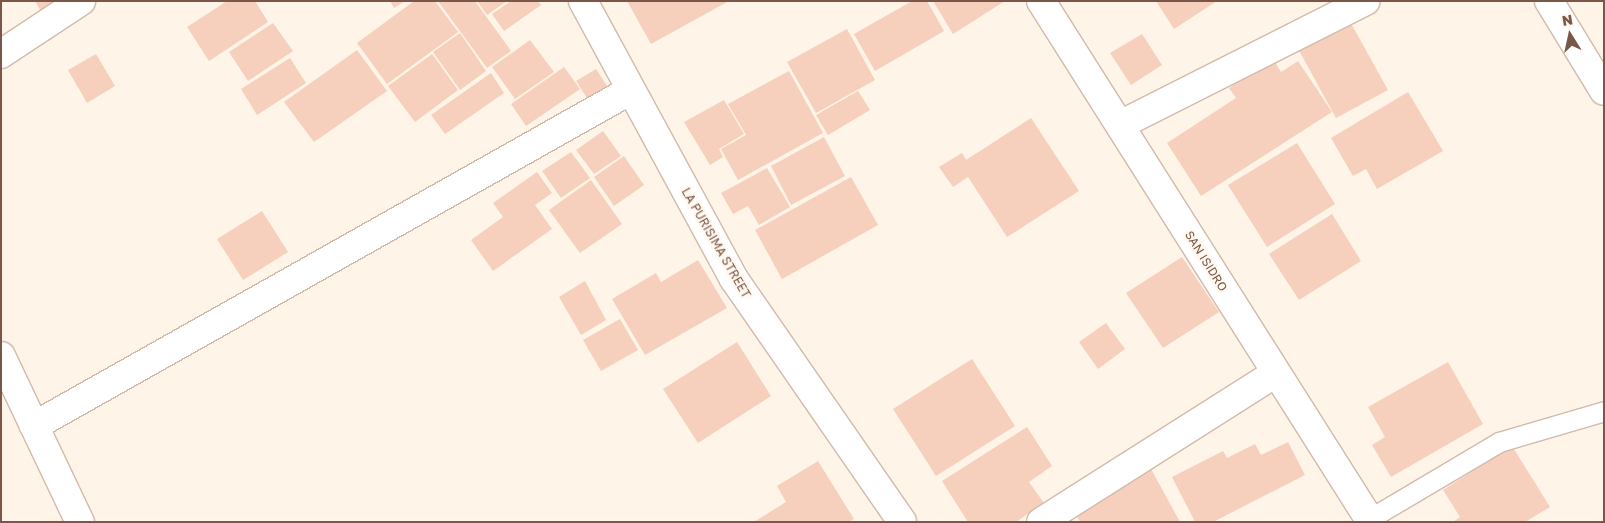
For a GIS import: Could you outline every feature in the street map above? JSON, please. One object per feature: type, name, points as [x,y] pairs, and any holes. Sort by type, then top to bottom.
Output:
[{"type":"street","points":[[1,54],[81,1]]},
{"type":"street","name":"LA PURISIMA STREET","points":[[583,1],[734,279],[902,522]]},
{"type":"street","name":"SAN ISIDRO","points":[[1041,1],[1370,520]]},
{"type":"street","points":[[1120,125],[1366,1]]},
{"type":"street","points":[[1549,1],[1604,91]]},
{"type":"street","points":[[34,426],[631,90]]},
{"type":"street","points":[[1,356],[80,522]]},
{"type":"street","points":[[1041,522],[1276,373]]},
{"type":"lane","points":[[1370,520],[1499,442],[1604,412]]},
{"type":"building","points":[[35,1],[62,1],[43,15]]},
{"type":"building","points":[[227,1],[255,1],[268,22],[209,61],[187,27]]},
{"type":"building","points":[[390,1],[405,1],[394,8]]},
{"type":"building","points":[[414,1],[435,1],[458,32],[387,84],[357,43]]},
{"type":"building","points":[[438,1],[475,1],[511,51],[487,68]]},
{"type":"building","points":[[477,1],[507,1],[487,15]]},
{"type":"building","points":[[511,1],[538,1],[541,5],[504,31],[492,14]]},
{"type":"building","points":[[627,1],[729,1],[651,44]]},
{"type":"building","points":[[912,1],[927,1],[944,31],[875,71],[854,34]]},
{"type":"building","points":[[933,1],[1005,1],[953,34]]},
{"type":"building","points":[[1156,1],[1217,1],[1174,29]]},
{"type":"building","points":[[1348,18],[1388,90],[1336,118],[1296,45]]},
{"type":"building","points":[[273,23],[293,51],[248,81],[229,52]]},
{"type":"building","points":[[847,29],[875,80],[816,113],[787,62]]},
{"type":"building","points":[[460,33],[486,71],[460,90],[433,52]]},
{"type":"building","points":[[1142,34],[1162,65],[1131,85],[1110,53]]},
{"type":"building","points":[[530,40],[554,72],[515,99],[492,67]]},
{"type":"building","points":[[357,50],[387,91],[314,142],[284,102]]},
{"type":"building","points":[[96,54],[115,86],[87,103],[68,70]]},
{"type":"building","points":[[432,54],[458,90],[415,122],[388,86]]},
{"type":"building","points":[[290,58],[306,83],[257,115],[241,89]]},
{"type":"building","points":[[1273,59],[1281,72],[1298,61],[1332,112],[1201,196],[1167,143],[1236,98],[1229,88]]},
{"type":"building","points":[[564,67],[580,89],[526,126],[511,104]]},
{"type":"building","points":[[596,69],[613,95],[593,107],[576,81]]},
{"type":"building","points":[[789,71],[823,133],[738,180],[721,149],[746,135],[728,104]]},
{"type":"building","points":[[491,73],[504,93],[445,134],[431,115]]},
{"type":"building","points":[[858,91],[870,110],[828,135],[816,115]]},
{"type":"building","points":[[1408,92],[1443,151],[1377,189],[1366,169],[1353,176],[1331,138]]},
{"type":"building","points":[[724,100],[744,134],[719,149],[723,157],[710,165],[684,122]]},
{"type":"building","points":[[1031,118],[1079,191],[1007,237],[968,177],[953,187],[939,167],[962,153],[966,160]]},
{"type":"building","points":[[603,131],[621,156],[594,174],[576,150]]},
{"type":"building","points":[[824,137],[845,176],[791,205],[771,166]]},
{"type":"building","points":[[1297,143],[1335,204],[1267,247],[1228,185]]},
{"type":"building","points":[[571,152],[590,178],[561,198],[542,171]]},
{"type":"building","points":[[624,156],[644,185],[614,206],[594,177]]},
{"type":"building","points":[[767,168],[790,207],[759,225],[748,206],[733,214],[721,193]]},
{"type":"building","points":[[537,172],[552,193],[535,205],[552,229],[493,271],[471,240],[503,217],[493,203]]},
{"type":"building","points":[[851,177],[878,225],[782,279],[755,230]]},
{"type":"building","points":[[591,180],[622,224],[580,253],[549,210]]},
{"type":"building","points":[[262,211],[288,252],[243,280],[217,239]]},
{"type":"building","points":[[1332,214],[1361,261],[1299,300],[1269,254]]},
{"type":"building","points":[[1182,257],[1219,312],[1163,348],[1126,293]]},
{"type":"building","points":[[698,260],[727,308],[645,355],[612,299],[656,273],[661,282]]},
{"type":"building","points":[[585,281],[606,320],[581,335],[559,297]]},
{"type":"building","points":[[620,319],[638,350],[601,371],[583,340]]},
{"type":"building","points":[[1106,323],[1125,349],[1098,369],[1079,342]]},
{"type":"building","points":[[737,342],[771,396],[698,443],[663,389]]},
{"type":"building","points":[[972,359],[1015,426],[936,476],[893,409]]},
{"type":"building","points":[[1448,362],[1483,424],[1391,477],[1372,445],[1385,437],[1368,407]]},
{"type":"building","points":[[1027,427],[1052,466],[1029,482],[1044,503],[1016,522],[968,522],[942,481]]},
{"type":"building","points":[[1288,442],[1305,475],[1213,522],[1195,522],[1172,477],[1223,451],[1227,458],[1255,444],[1261,455]]},
{"type":"building","points":[[1512,446],[1550,507],[1525,522],[1453,522],[1460,517],[1443,490]]},
{"type":"building","points":[[818,461],[854,519],[849,522],[754,522],[786,502],[777,486]]},
{"type":"building","points":[[1151,469],[1180,522],[1080,522],[1074,510]]}]
